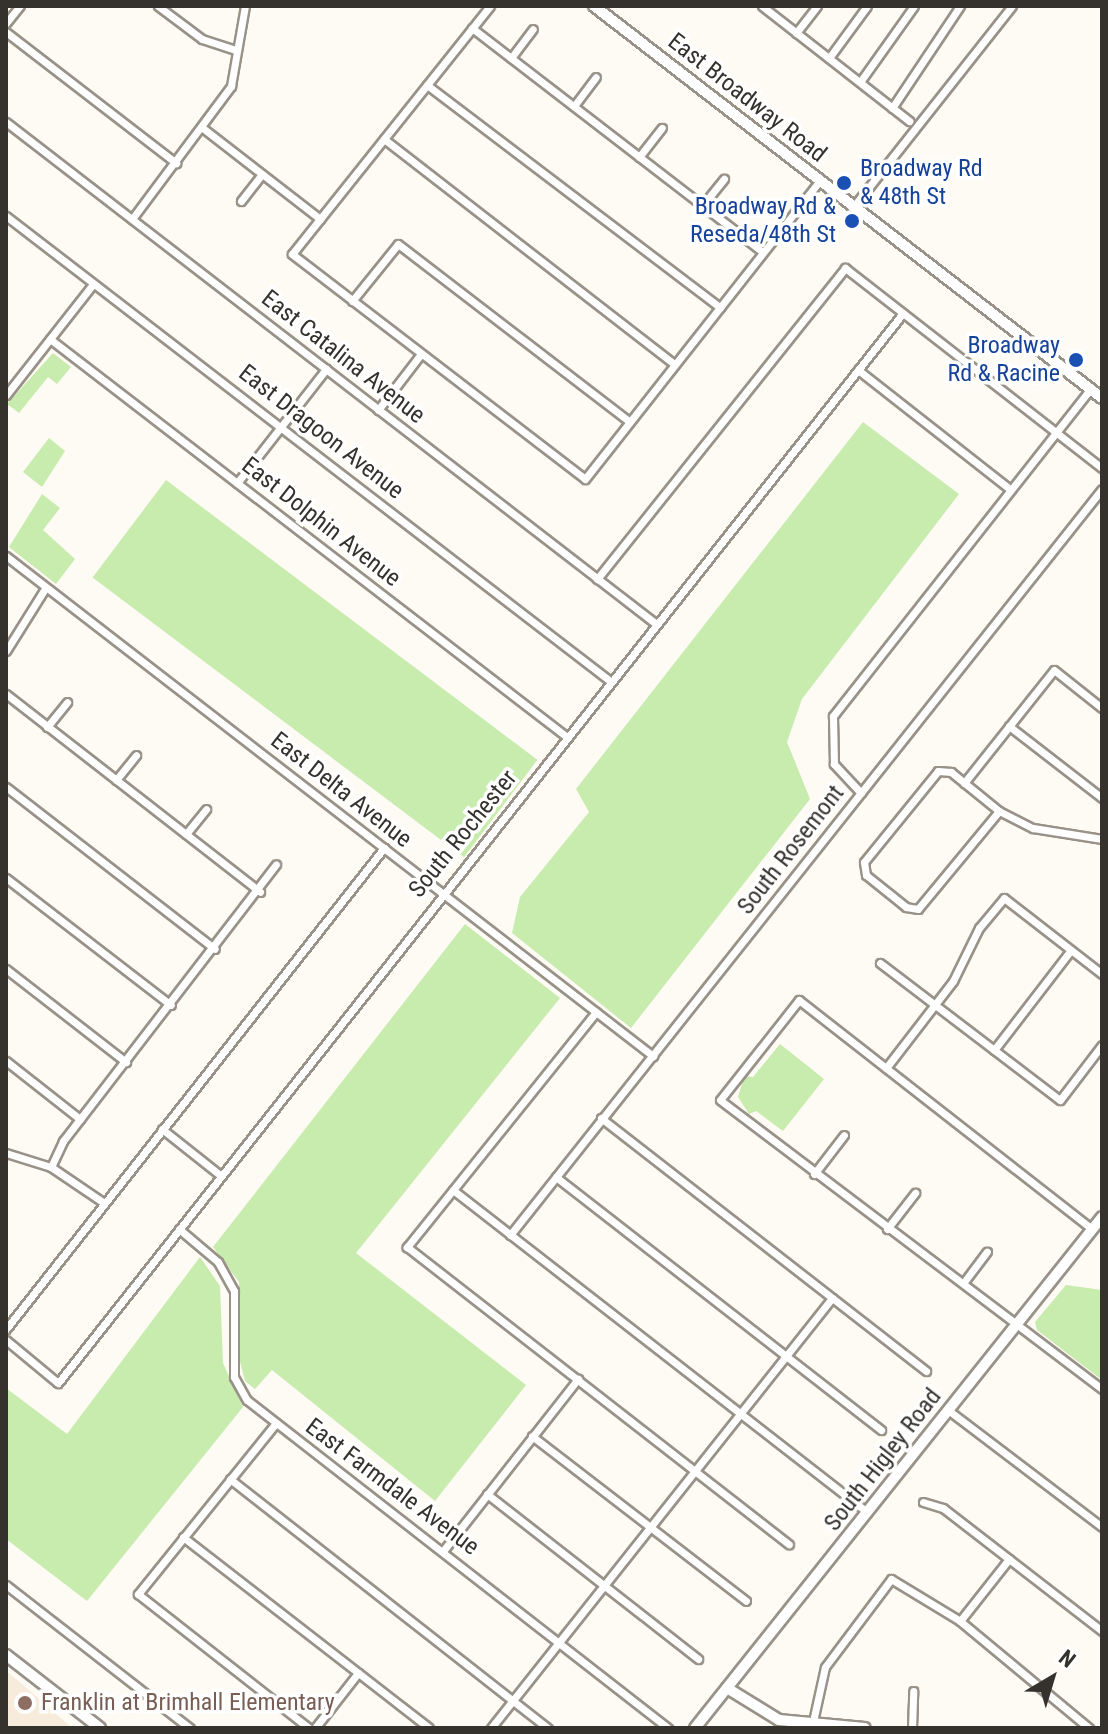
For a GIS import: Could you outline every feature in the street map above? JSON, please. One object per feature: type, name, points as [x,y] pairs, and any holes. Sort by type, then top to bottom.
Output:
[{"type":"main road","name":"East Broadway Road","points":[[594,6],[1102,398]]},
{"type":"main road","name":"South Higley Road","points":[[695,1728],[1102,1217]]},
{"type":"main road","points":[[6,1655],[100,1728]]},
{"type":"main road","points":[[727,1688],[762,1712],[811,1727],[865,1728]]},
{"type":"street","points":[[6,23],[20,6]]},
{"type":"street","points":[[158,6],[202,39],[235,50]]},
{"type":"street","points":[[132,219],[204,129],[231,86],[245,6]]},
{"type":"street","points":[[490,6],[292,254],[585,479],[820,180]]},
{"type":"street","points":[[796,33],[817,6]]},
{"type":"street","points":[[829,58],[867,6]]},
{"type":"street","points":[[860,82],[914,6]]},
{"type":"street","points":[[892,108],[960,6]]},
{"type":"street","points":[[854,206],[1012,6]]},
{"type":"street","points":[[764,7],[909,121]]},
{"type":"street","points":[[472,28],[763,252]]},
{"type":"street","points":[[511,58],[533,29]]},
{"type":"street","points":[[6,32],[176,163]]},
{"type":"street","points":[[574,106],[596,77]]},
{"type":"street","points":[[427,85],[720,307]]},
{"type":"street","name":"East Catalina Avenue","points":[[6,122],[655,623]]},
{"type":"street","points":[[639,157],[662,128]]},
{"type":"street","points":[[204,129],[320,219]]},
{"type":"street","points":[[384,139],[675,365]]},
{"type":"street","points":[[241,201],[262,174]]},
{"type":"street","points":[[702,206],[724,179]]},
{"type":"street","name":"East Dragoon Avenue","points":[[6,216],[610,681]]},
{"type":"street","points":[[352,301],[398,244],[630,422]]},
{"type":"street","points":[[597,579],[845,268],[1102,468]]},
{"type":"street","points":[[6,395],[93,284]]},
{"type":"street","name":"South Rochester","points":[[6,1340],[58,1383],[655,623],[903,313]]},
{"type":"street","name":"East Dolphin Avenue","points":[[50,339],[567,737]]},
{"type":"street","points":[[378,410],[421,354]]},
{"type":"street","points":[[237,483],[326,369]]},
{"type":"street","points":[[858,370],[1010,489]]},
{"type":"street","points":[[861,793],[834,764],[833,716],[1090,389]]},
{"type":"street","name":"South Rosemont","points":[[510,1235],[1102,489]]},
{"type":"street","name":"East Delta Avenue","points":[[6,556],[653,1056]]},
{"type":"street","points":[[6,651],[46,587]]},
{"type":"street","points":[[964,783],[1054,670],[1102,708]]},
{"type":"street","points":[[6,694],[260,892]]},
{"type":"street","points":[[47,727],[67,702]]},
{"type":"street","points":[[1009,726],[1102,798]]},
{"type":"street","points":[[116,780],[136,755]]},
{"type":"street","points":[[999,811],[922,907],[906,907],[873,882],[864,862],[934,774],[951,772],[999,811],[1033,828],[1102,839]]},
{"type":"street","points":[[6,787],[215,949]]},
{"type":"street","points":[[186,834],[206,809]]},
{"type":"street","points":[[6,1329],[384,848]]},
{"type":"street","points":[[51,1167],[80,1119],[260,892],[276,864]]},
{"type":"street","points":[[6,878],[171,1005]]},
{"type":"street","points":[[886,1068],[934,1005],[979,928],[1004,898],[1102,974]]},
{"type":"street","points":[[994,1050],[1071,950]]},
{"type":"street","points":[[880,963],[1060,1100],[1102,1045]]},
{"type":"street","points":[[6,969],[126,1062]]},
{"type":"street","points":[[1092,1229],[799,1000],[720,1100],[1102,1389]]},
{"type":"street","points":[[596,1012],[407,1247],[789,1544]]},
{"type":"street","points":[[6,1061],[80,1119]]},
{"type":"street","points":[[601,1118],[926,1371]]},
{"type":"street","points":[[162,1129],[220,1175]]},
{"type":"street","points":[[814,1174],[844,1135]]},
{"type":"street","points":[[6,1153],[51,1167],[104,1203]]},
{"type":"street","points":[[556,1177],[881,1430]]},
{"type":"street","points":[[453,1190],[867,1512]]},
{"type":"street","points":[[887,1229],[915,1193]]},
{"type":"street","name":"East Farmdale Avenue","points":[[179,1229],[218,1262],[234,1291],[234,1377],[247,1400],[668,1728]]},
{"type":"street","points":[[964,1282],[987,1252]]},
{"type":"street","points":[[491,1728],[832,1298]]},
{"type":"street","points":[[443,1551],[578,1379]]},
{"type":"street","points":[[948,1410],[1102,1527]]},
{"type":"street","points":[[276,1423],[138,1594],[312,1728],[358,1673]]},
{"type":"street","points":[[532,1436],[746,1601]]},
{"type":"street","points":[[230,1479],[548,1728]]},
{"type":"street","points":[[487,1494],[698,1659]]},
{"type":"street","points":[[923,1502],[943,1508],[1102,1631]]},
{"type":"street","points":[[183,1537],[429,1728]]},
{"type":"street","points":[[960,1621],[1009,1559]]},
{"type":"street","points":[[811,1727],[825,1667],[891,1579],[960,1621],[1089,1728]]},
{"type":"street","points":[[6,1585],[190,1728]]},
{"type":"street","points":[[912,1728],[913,1691]]},
{"type":"shaded area","name":"Franklin at Brimhall Elementary","points":[[6,1671],[22,1684],[72,1728],[6,1728]]},
{"type":"green space","points":[[53,353],[71,367],[57,384],[48,377],[19,413],[7,404]]},
{"type":"green space","points":[[863,422],[959,494],[802,699],[787,742],[810,799],[631,1028],[512,933],[520,897],[589,812],[576,789]]},
{"type":"green space","points":[[49,438],[65,451],[42,487],[23,472]]},
{"type":"green space","points":[[166,480],[537,760],[464,857],[93,577]]},
{"type":"green space","points":[[42,494],[60,508],[43,530],[75,559],[56,584],[9,547]]},
{"type":"green space","points":[[465,924],[560,998],[356,1253],[526,1385],[435,1501],[272,1370],[255,1389],[245,1381],[238,1354],[239,1282],[213,1247]]},
{"type":"green space","points":[[780,1044],[824,1079],[783,1131],[756,1111],[749,1114],[738,1097],[744,1076],[753,1077]]},
{"type":"green space","points":[[200,1257],[220,1286],[223,1363],[243,1407],[87,1601],[6,1539],[6,1388],[67,1434]]},
{"type":"green space","points":[[1066,1285],[1102,1290],[1102,1380],[1037,1330],[1035,1322]]},
{"type":"place","name":"Broadway Rd & 48th St","points":[[844,183]]},
{"type":"place","name":"Broadway Rd & Reseda/48th St","points":[[852,221]]},
{"type":"place","name":"Broadway Rd & Racine","points":[[1076,360]]},
{"type":"place","name":"Franklin at Brimhall Elementary","points":[[25,1703]]}]
